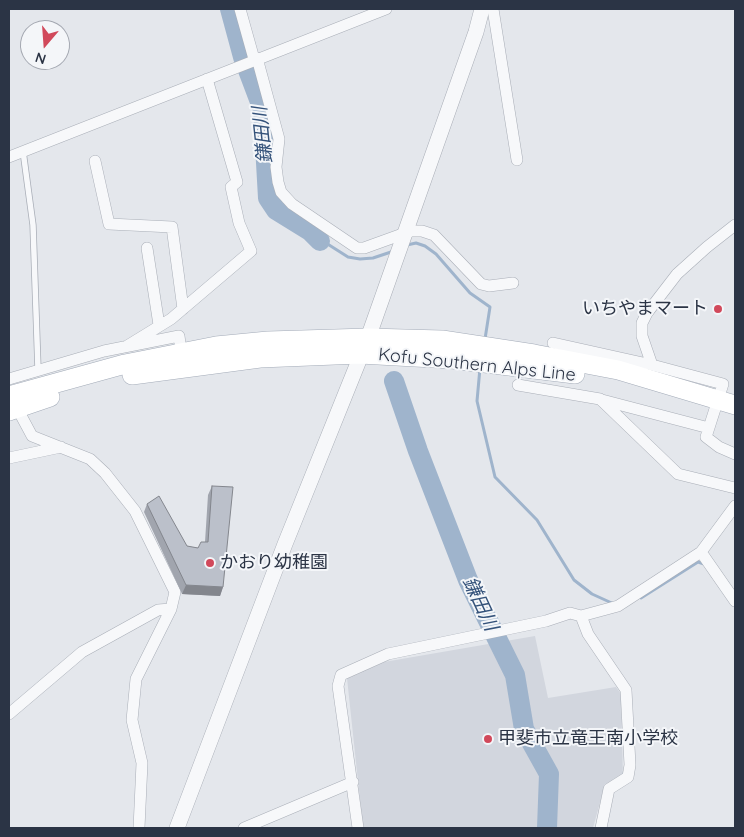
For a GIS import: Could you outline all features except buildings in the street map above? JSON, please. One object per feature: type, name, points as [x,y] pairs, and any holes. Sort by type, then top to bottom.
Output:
[{"type":"main road","name":"Kofu Southern Alps Line","points":[[11,405],[125,364],[183,360],[268,341],[364,346],[442,340],[534,354],[618,370],[735,418]]},
{"type":"street","points":[[240,9],[279,139],[276,167],[281,192],[292,204],[357,248],[364,248],[422,231],[434,235],[481,284],[489,286],[513,283]]},
{"type":"street","points":[[9,157],[386,9]]},
{"type":"street","points":[[177,828],[364,346],[476,32],[482,9]]},
{"type":"street","points":[[493,9],[517,160]]},
{"type":"street","points":[[126,346],[153,331],[184,309],[251,252],[239,223],[231,187],[237,182],[207,79]]},
{"type":"street","points":[[95,161],[110,224],[172,227],[184,309]]},
{"type":"street","points":[[652,365],[642,336],[642,323],[647,313],[677,274],[735,225]]},
{"type":"street","points":[[147,248],[159,325]]},
{"type":"street","points":[[9,379],[38,368],[126,346],[180,336],[183,360]]},
{"type":"street","points":[[552,343],[652,365],[723,384],[719,411],[706,437],[711,442],[735,454]]},
{"type":"street","points":[[518,385],[600,400],[719,411]]},
{"type":"street","points":[[600,400],[678,474],[735,488]]},
{"type":"street","points":[[11,405],[32,436],[90,459],[105,472],[135,511],[175,592],[170,610],[136,679],[132,720],[142,764],[139,828]]},
{"type":"street","points":[[9,458],[61,447]]},
{"type":"street","points":[[358,828],[354,782],[338,686],[341,675],[388,654],[546,621],[570,613],[581,616],[618,606],[701,552],[735,506]]},
{"type":"street","points":[[701,552],[735,601]]},
{"type":"street","points":[[9,714],[82,652],[158,610],[170,610]]},
{"type":"street","points":[[581,616],[588,634],[626,690],[628,777],[609,789],[601,828]]},
{"type":"street","points":[[244,828],[354,782]]},
{"type":"lane","points":[[23,151],[33,225],[38,368]]},
{"type":"shaded area","name":"甲斐市立竜王南小学校","points":[[535,636],[548,698],[616,687],[621,694],[623,780],[605,784],[593,828],[363,828],[347,678],[384,662]]},
{"type":"waterway","name":"鎌田川","points":[[230,9],[243,57],[263,110],[268,198],[276,210],[310,231],[320,241]]},
{"type":"waterway","points":[[296,224],[348,257],[360,259],[373,258],[394,251]]},
{"type":"waterway","points":[[407,245],[416,243],[425,246],[436,254],[470,293],[490,307],[485,339]]},
{"type":"waterway","points":[[480,368],[477,401],[495,477],[537,520],[574,580],[592,594],[614,604]]},
{"type":"waterway","name":"鎌田川","points":[[394,381],[418,451],[468,580],[515,675],[524,729],[549,774],[547,828]]},
{"type":"waterway","points":[[641,598],[698,562],[704,564]]},
{"type":"place","name":"いちやまマート","points":[[718,309]]},
{"type":"place","name":"かおり幼稚園","points":[[210,563]]},
{"type":"place","name":"甲斐市立竜王南小学校","points":[[488,739]]}]
